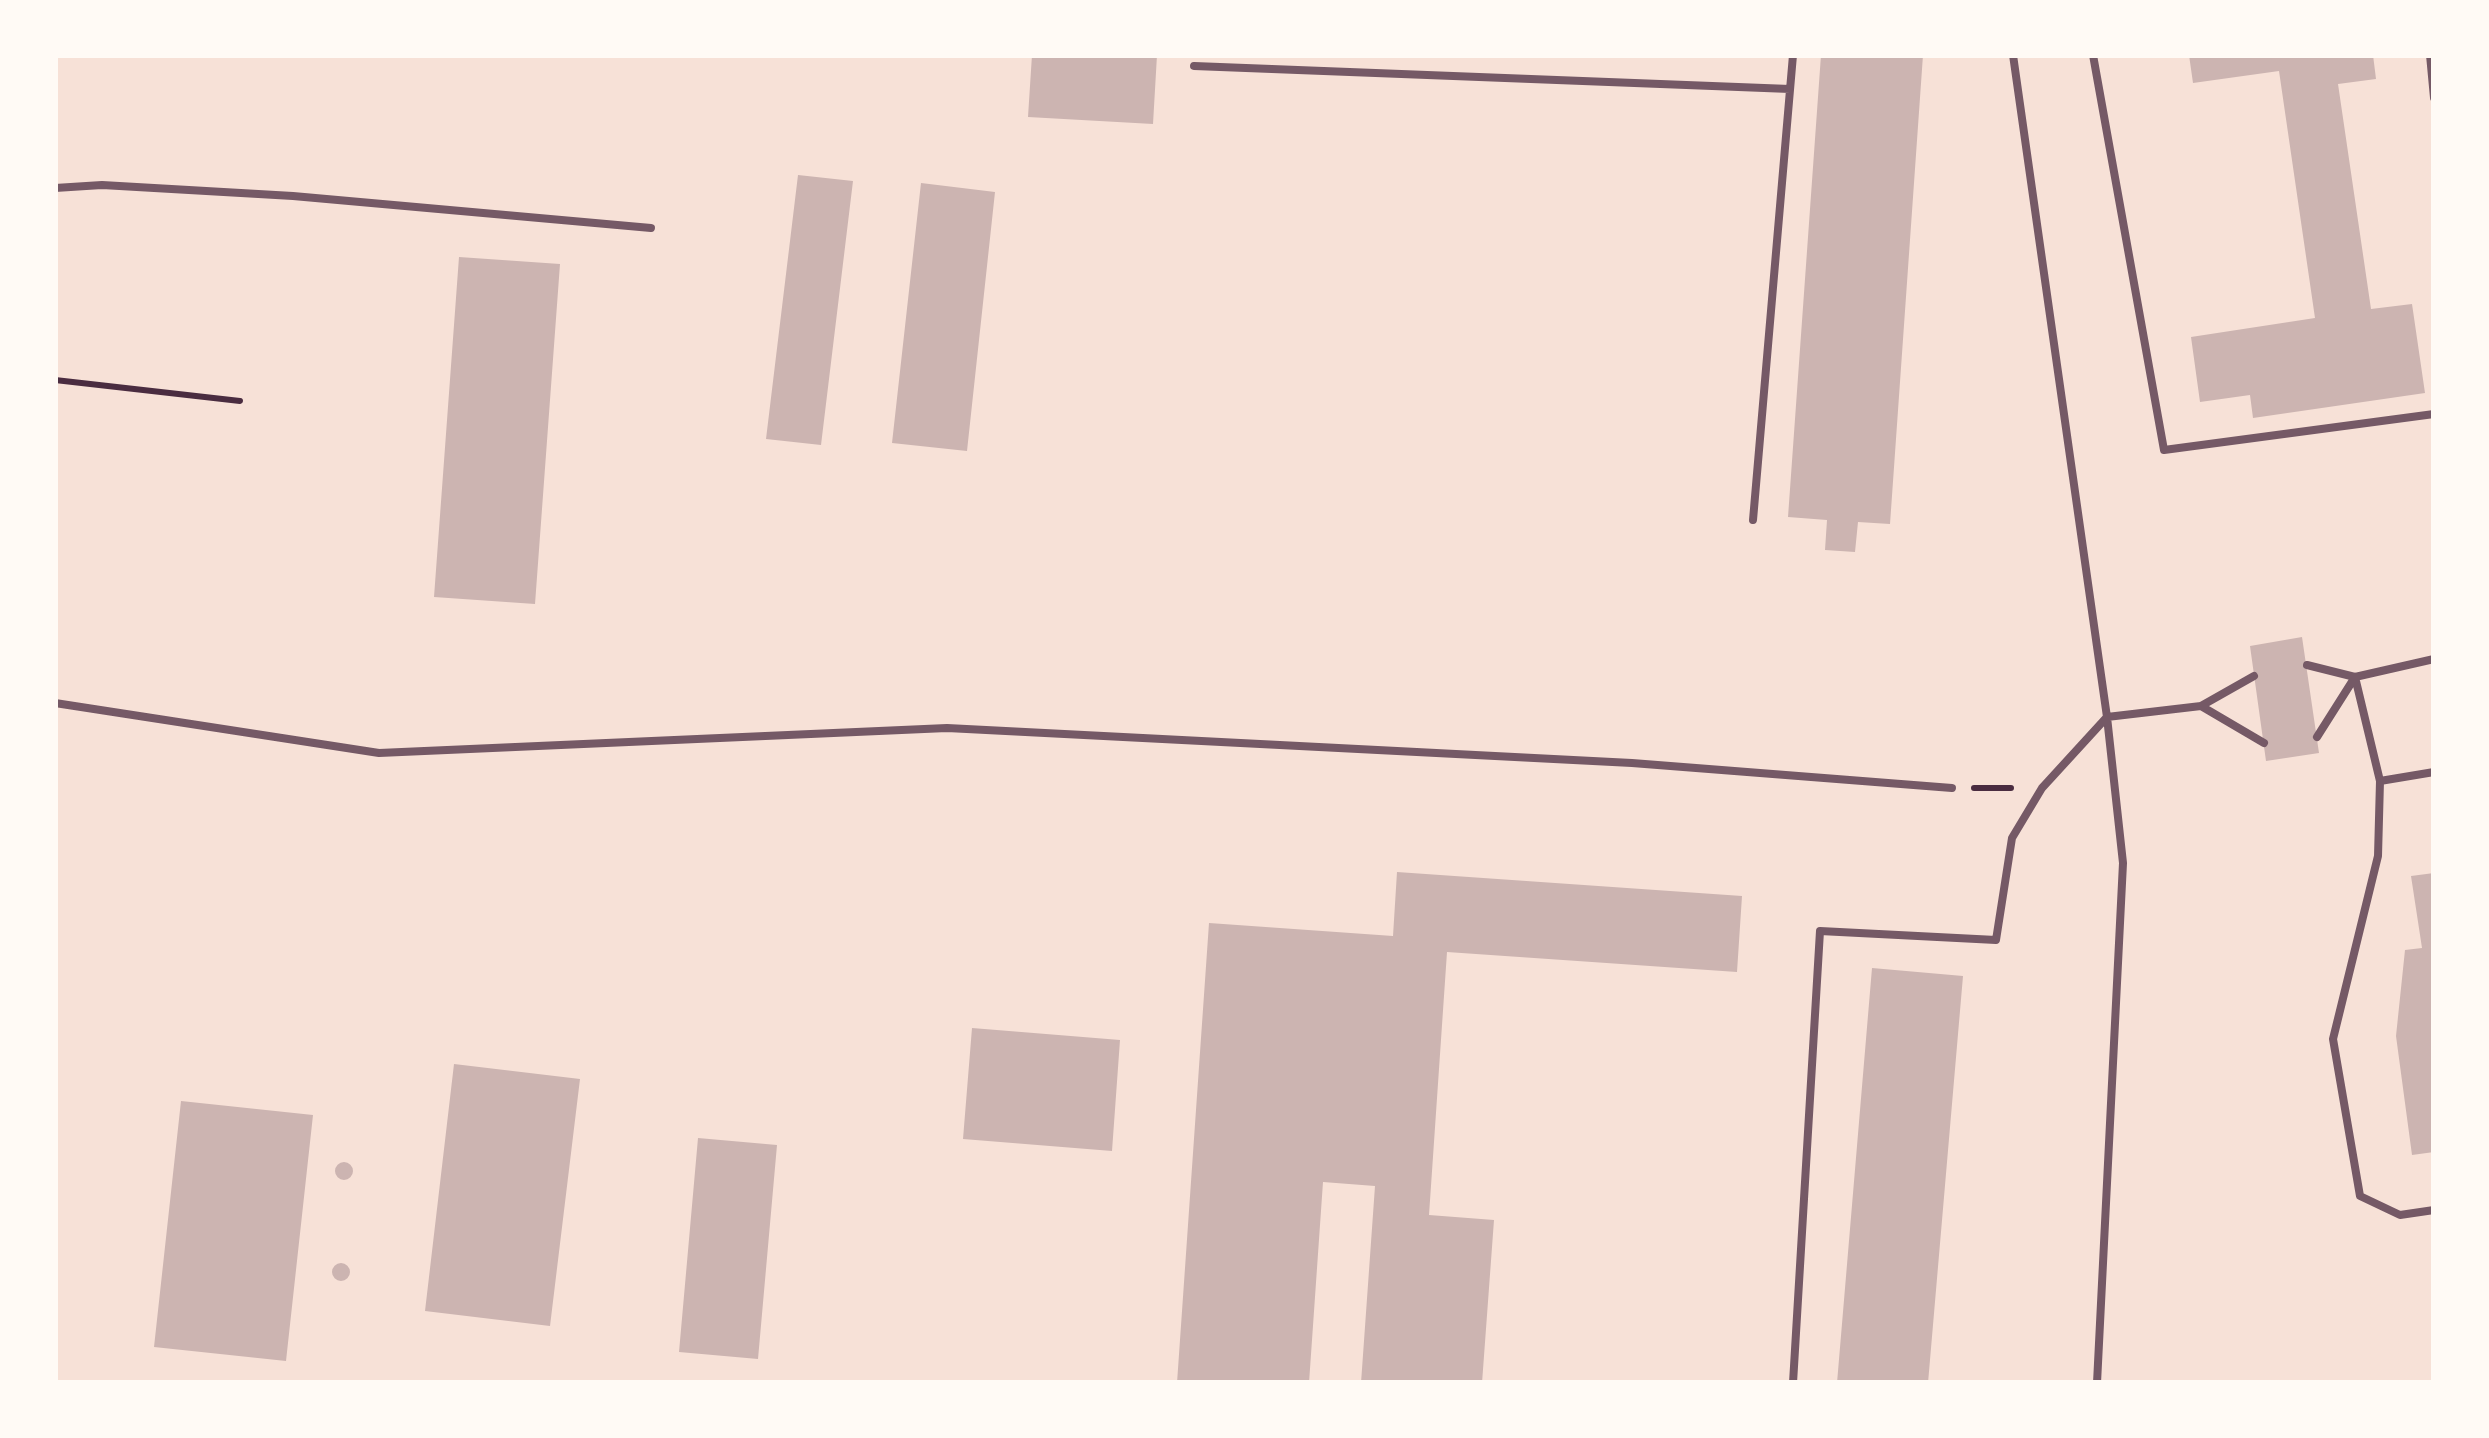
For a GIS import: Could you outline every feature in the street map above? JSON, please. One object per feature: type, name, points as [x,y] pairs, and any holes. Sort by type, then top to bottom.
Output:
[{"type":"lane","points":[[1752,520],[1793,55]]},
{"type":"lane","points":[[2013,55],[2123,864],[2096,1383]]},
{"type":"lane","points":[[2093,55],[2164,450],[2434,414]]},
{"type":"lane","points":[[2430,55],[2434,98]]},
{"type":"lane","points":[[1194,66],[1790,89]]},
{"type":"lane","points":[[55,188],[102,185],[292,196],[651,228]]},
{"type":"lane","points":[[2307,665],[2355,676],[2434,660]]},
{"type":"lane","points":[[1793,1383],[1820,930],[1996,940],[2012,838],[2042,788],[2106,717],[2201,706],[2254,676]]},
{"type":"lane","points":[[2317,737],[2355,676]]},
{"type":"lane","points":[[2355,676],[2380,781],[2378,856],[2333,1039],[2360,1196],[2400,1216],[2434,1210]]},
{"type":"lane","points":[[55,703],[379,754],[947,728],[1632,763],[1952,788]]},
{"type":"lane","points":[[2201,706],[2264,743]]},
{"type":"lane","points":[[2380,781],[2434,772]]},
{"type":"path","points":[[55,380],[240,401]]},
{"type":"path","points":[[1952,788],[2042,788]]},
{"type":"building","points":[[1032,55],[1157,55],[1153,124],[1028,117]]},
{"type":"building","points":[[1821,55],[1923,55],[1890,524],[1858,522],[1855,552],[1825,550],[1827,520],[1788,517]]},
{"type":"building","points":[[2189,55],[2373,55],[2376,79],[2338,84],[2371,309],[2412,304],[2425,393],[2253,418],[2250,395],[2200,402],[2191,337],[2315,318],[2279,71],[2193,83]]},
{"type":"building","points":[[798,175],[853,181],[821,445],[766,439]]},
{"type":"building","points":[[921,183],[995,192],[967,451],[892,443]]},
{"type":"building","points":[[459,257],[560,264],[535,604],[434,597]]},
{"type":"building","points":[[2302,637],[2319,753],[2266,761],[2250,646]]},
{"type":"building","points":[[1397,872],[1742,896],[1737,972],[1447,952],[1429,1215],[1494,1220],[1482,1383],[1361,1383],[1375,1186],[1323,1182],[1309,1383],[1177,1383],[1209,923],[1393,936]]},
{"type":"building","points":[[2434,873],[2434,1152],[2412,1155],[2396,1036],[2405,950],[2422,948],[2411,876]]},
{"type":"building","points":[[1872,968],[1963,976],[1928,1383],[1837,1383]]},
{"type":"building","points":[[972,1028],[1120,1040],[1112,1151],[963,1139]]},
{"type":"building","points":[[454,1064],[580,1079],[550,1326],[425,1311]]},
{"type":"building","points":[[181,1101],[313,1115],[286,1361],[154,1347]]},
{"type":"building","points":[[698,1138],[777,1145],[758,1359],[679,1352]]},
{"type":"building","points":[[344,1162],[351,1164],[351,1178],[344,1180],[337,1178],[335,1171],[337,1164]]},
{"type":"building","points":[[341,1263],[348,1265],[348,1279],[341,1281],[334,1279],[332,1272],[334,1265]]}]
